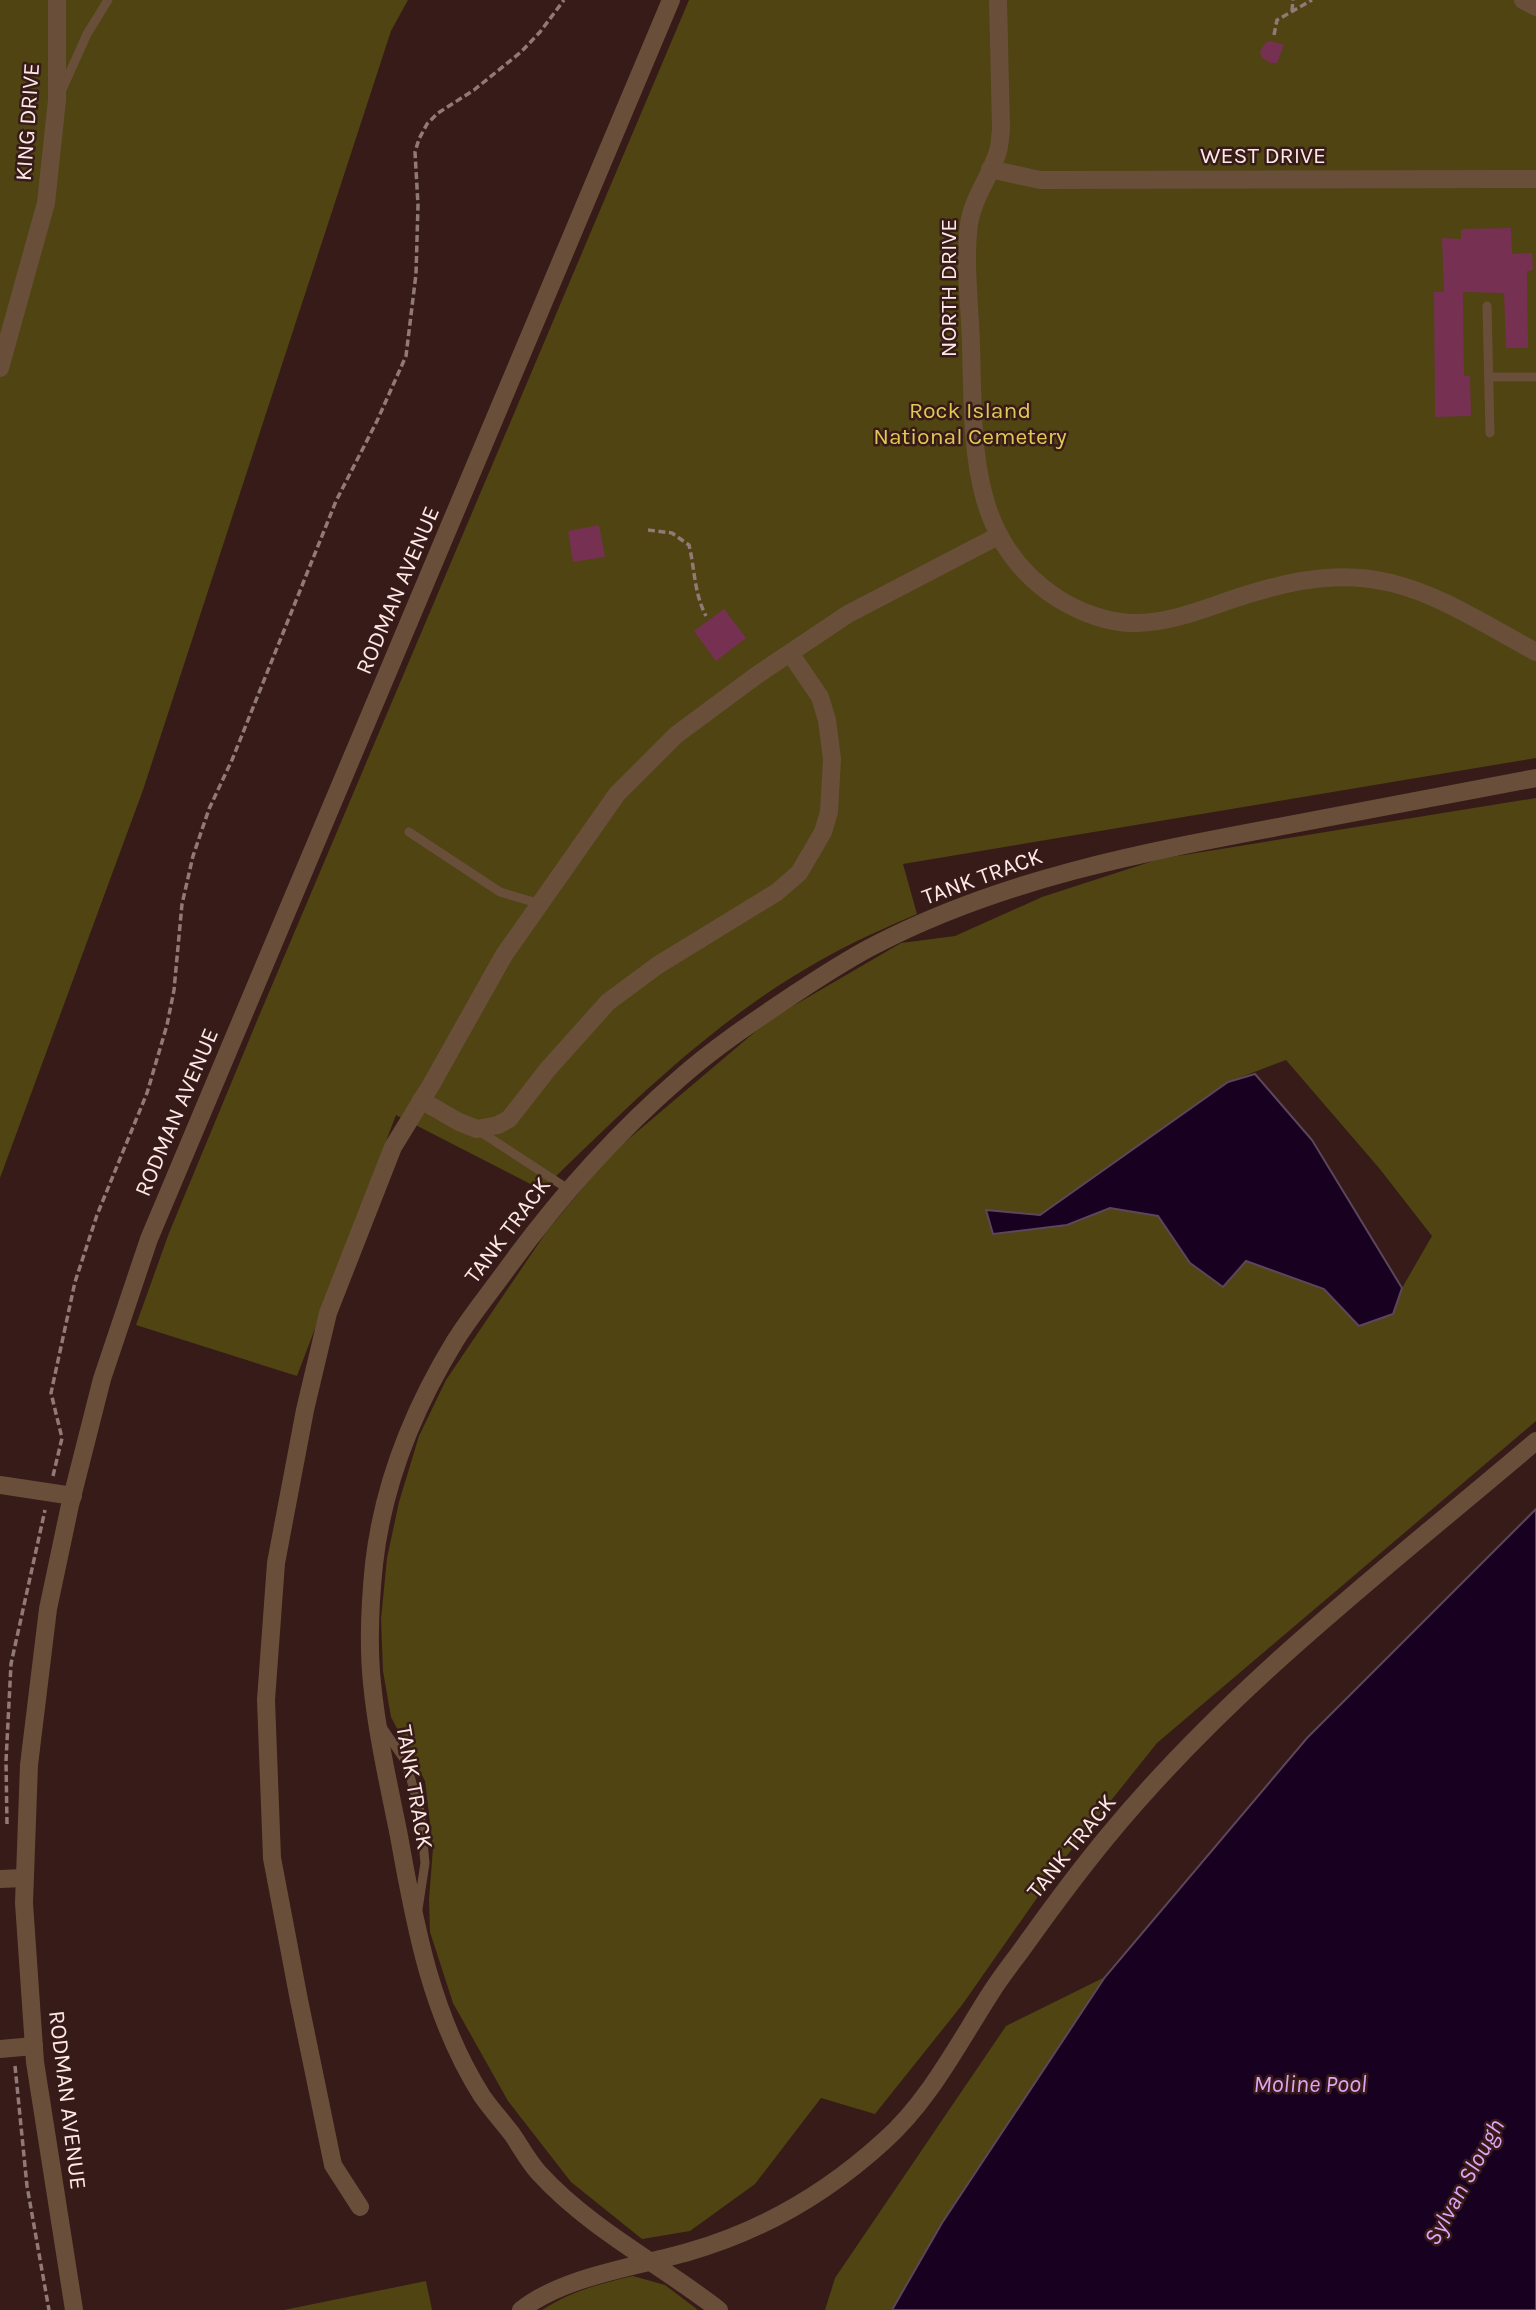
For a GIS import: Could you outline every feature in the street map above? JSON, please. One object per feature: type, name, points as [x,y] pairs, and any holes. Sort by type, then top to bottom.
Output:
[{"type":"street","name":"KING DRIVE","points":[[0,368],[46,203],[57,100],[57,0]]},
{"type":"street","name":"RODMAN AVENUE","points":[[74,2310],[43,2123],[34,2046],[24,1878],[29,1765],[48,1609],[102,1380],[149,1238],[671,0]]},
{"type":"street","name":"NORTH DRIVE","points":[[998,0],[1001,130],[998,151],[973,208],[969,226],[968,261],[977,463],[988,514],[998,536],[1015,561],[1045,591],[1065,604],[1086,613],[1136,623],[1182,617],[1290,581],[1319,577],[1372,578],[1397,582],[1449,603],[1536,652]]},
{"type":"street","points":[[1523,0],[1536,7]]},
{"type":"street","name":"WEST DRIVE","points":[[990,169],[1040,180],[1536,179]]},
{"type":"street","points":[[360,2207],[333,2165],[272,1858],[267,1700],[276,1563],[305,1410],[328,1312],[393,1147],[504,955],[617,794],[676,735],[790,653],[848,614],[998,536]]},
{"type":"street","points":[[421,1100],[477,1129],[498,1125],[509,1119],[548,1069],[608,1002],[658,965],[778,892],[799,873],[824,832],[830,812],[832,785],[830,739],[820,696],[790,653]]},
{"type":"street","name":"TANK TRACK","points":[[719,2310],[607,2232],[569,2202],[535,2169],[515,2138],[483,2098],[457,2049],[434,1994],[415,1924],[372,1684],[370,1635],[374,1560],[391,1480],[408,1431],[456,1340],[568,1189],[623,1130],[673,1084],[748,1025],[875,945],[931,919],[1001,892],[1089,866],[1163,849],[1536,779]]},
{"type":"street","name":"TANK TRACK","points":[[521,2310],[540,2297],[568,2284],[692,2251],[751,2231],[828,2187],[885,2141],[909,2115],[942,2071],[994,1987],[1060,1896],[1156,1780],[1256,1679],[1536,1441]]},
{"type":"street","points":[[0,1485],[73,1496]]},
{"type":"street","points":[[0,1879],[24,1878]]},
{"type":"street","points":[[0,2049],[34,2046]]},
{"type":"lane","points":[[57,100],[87,34],[108,0]]},
{"type":"lane","points":[[1487,306],[1490,433]]},
{"type":"lane","points":[[1489,377],[1536,377]]},
{"type":"lane","points":[[409,832],[500,892],[540,904]]},
{"type":"lane","points":[[477,1129],[568,1189]]},
{"type":"lane","points":[[378,1722],[406,1762],[421,1811],[425,1863],[415,1924]]},
{"type":"path","points":[[1292,11],[1293,0]]},
{"type":"path","points":[[1273,35],[1278,20],[1312,0]]},
{"type":"path","points":[[648,530],[672,533],[689,545],[695,589],[706,616]]},
{"type":"green space","points":[[0,0],[408,0],[391,31],[143,790],[0,1178]]},
{"type":"green space","name":"Rock Island National Cemetery","points":[[689,0],[1536,0],[1536,758],[903,864],[917,914],[833,953],[745,1009],[640,1096],[542,1190],[396,1115],[297,1376],[136,1325],[169,1233],[259,1016]]},
{"type":"green space","points":[[1536,798],[1536,1421],[1157,1743],[1065,1858],[962,2005],[875,2114],[821,2098],[755,2184],[690,2231],[642,2239],[571,2182],[508,2101],[453,2003],[430,1932],[429,1899],[433,1848],[425,1781],[391,1717],[383,1671],[381,1619],[387,1558],[399,1502],[419,1436],[446,1380],[547,1231],[612,1153],[769,1020],[901,943],[955,936],[1042,897],[1159,859]],"holes":[[[1286,1060],[1379,1168],[1432,1236],[1402,1288],[1393,1314],[1360,1326],[1324,1289],[1246,1260],[1223,1287],[1190,1263],[1158,1216],[1110,1208],[1067,1225],[987,1210],[1040,1215],[1228,1082]]]},
{"type":"green space","points":[[1105,1977],[942,2223],[892,2310],[825,2310],[835,2278],[1006,2026]]},
{"type":"green space","points":[[633,2276],[665,2285],[698,2310],[542,2310],[586,2289]]},
{"type":"green space","points":[[426,2281],[432,2310],[284,2310]]},
{"type":"water","points":[[1255,1074],[1312,1140],[1402,1288],[1393,1314],[1359,1326],[1324,1289],[1246,1261],[1223,1287],[1190,1263],[1158,1216],[1110,1208],[1067,1225],[993,1234],[986,1210],[1040,1215],[1228,1082]]},
{"type":"water","name":"Moline Pool","points":[[1536,1509],[1536,2310],[892,2310],[942,2223],[1105,1977],[1307,1738]]},
{"type":"building","points":[[1270,41],[1284,45],[1277,63],[1262,58],[1260,52],[1265,43]]},
{"type":"building","points":[[1511,228],[1512,254],[1532,253],[1533,270],[1527,271],[1528,348],[1506,348],[1504,293],[1463,292],[1464,376],[1470,376],[1471,416],[1435,417],[1434,292],[1444,292],[1442,238],[1461,239],[1461,229]]},
{"type":"building","points":[[599,525],[605,557],[573,562],[568,531]]},
{"type":"building","points":[[724,609],[746,638],[716,661],[694,631]]},
{"type":"water label","name":"Sylvan Slough","points":[[1464,2182]]}]
